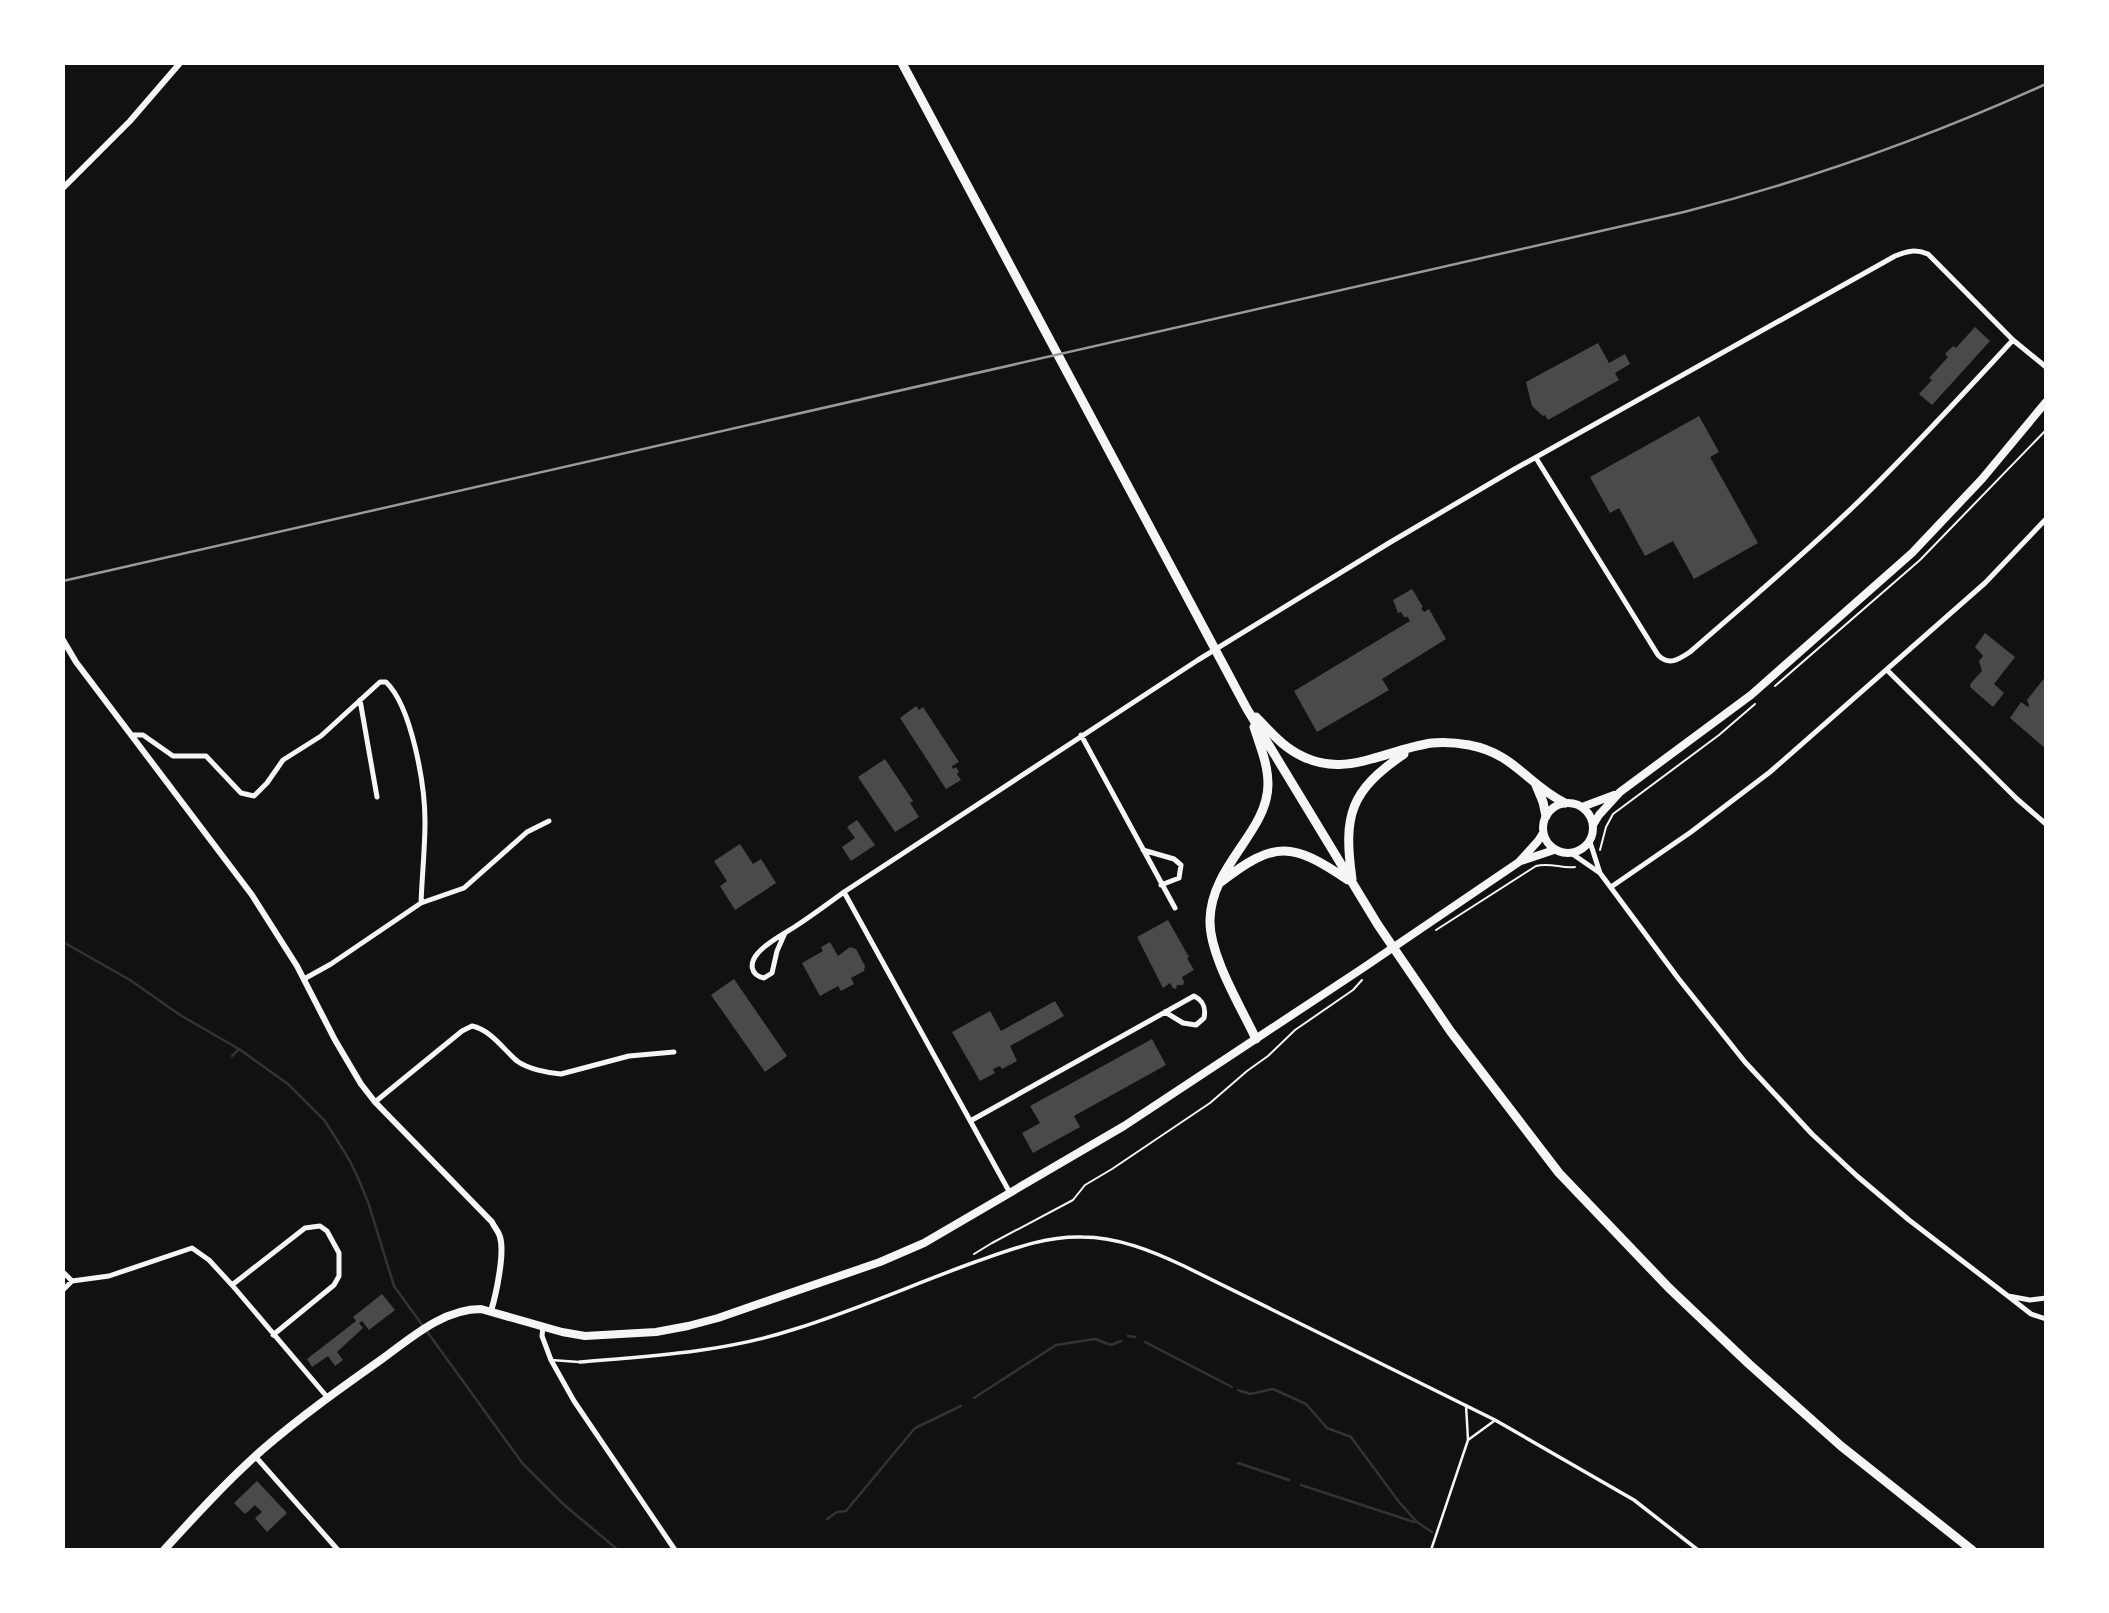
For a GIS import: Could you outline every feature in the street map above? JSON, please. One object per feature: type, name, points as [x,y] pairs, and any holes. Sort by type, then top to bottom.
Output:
[{"type":"highway","points":[[902,63],[1247,709],[1353,884],[1451,1032],[1559,1173],[1634,1254],[1749,1364],[1841,1446],[1972,1550]]},
{"type":"highway","points":[[1247,709],[1286,747],[1311,759],[1335,765],[1356,764],[1433,743],[1459,743],[1487,749],[1510,761],[1535,783],[1565,803]]},
{"type":"highway","points":[[1247,709],[1265,761],[1268,785],[1266,804],[1258,822],[1233,856],[1213,898],[1210,918],[1214,948],[1256,1039]]},
{"type":"highway","points":[[1353,884],[1347,845],[1356,800],[1386,766],[1411,748]]},
{"type":"highway","points":[[1535,783],[1546,816]]},
{"type":"highway","points":[[1220,883],[1258,856],[1279,851],[1299,852],[1322,862],[1353,884]]},
{"type":"main road","points":[[1620,793],[1582,807],[1565,803],[1554,807],[1542,825],[1545,839],[1554,850],[1572,853],[1580,851],[1590,842],[1593,825],[1599,815],[1620,793],[1751,695],[1912,553],[1982,479],[2046,402]]},
{"type":"main road","points":[[1582,807],[1593,825]]},
{"type":"main road","points":[[164,1550],[255,1456],[328,1398],[414,1337],[452,1314],[470,1309],[491,1311],[585,1336],[623,1335],[688,1326],[880,1262],[924,1243],[1124,1126],[1366,971],[1421,928],[1518,862],[1543,833]]},
{"type":"main road","points":[[1518,862],[1554,850]]},
{"type":"street","points":[[63,188],[130,121],[180,63]]},
{"type":"street","points":[[785,933],[772,973],[764,978],[756,976],[752,968],[757,955],[785,933],[1081,735],[1237,635],[1536,458],[1895,256],[1909,250],[1928,254],[2013,340],[2046,367]]},
{"type":"street","points":[[1536,458],[1658,655],[1669,662],[1681,659],[1794,562],[1853,507],[1912,449],[2013,340]]},
{"type":"street","points":[[1611,887],[1691,832],[1770,772],[1985,583],[2046,519]]},
{"type":"street","points":[[63,640],[76,662],[252,895],[304,979],[360,1084],[492,1222],[500,1237],[501,1250],[496,1294],[491,1311]]},
{"type":"street","points":[[1887,670],[2017,799],[2046,824]]},
{"type":"street","points":[[131,735],[143,735],[173,756],[206,756],[241,793],[254,796],[283,760],[321,736],[380,682],[386,682],[403,708],[417,754],[425,819],[421,903]]},
{"type":"street","points":[[360,700],[377,797]]},
{"type":"street","points":[[1081,735],[1175,908]]},
{"type":"street","points":[[304,979],[331,964],[421,903],[464,888],[527,832],[549,821]]},
{"type":"street","points":[[1590,842],[1600,873]]},
{"type":"street","points":[[1143,850],[1174,859],[1181,865],[1179,878],[1161,885]]},
{"type":"street","points":[[1572,853],[1600,873],[1745,1062],[1812,1135],[1909,1220],[2031,1314],[2046,1320]]},
{"type":"street","points":[[844,892],[1010,1193]]},
{"type":"street","points":[[972,1120],[1194,996],[1203,1003],[1205,1009],[1204,1018],[1196,1025],[1183,1023],[1165,1013]]},
{"type":"street","points":[[375,1102],[462,1031],[472,1026],[485,1031],[520,1063],[551,1074],[561,1074],[629,1056],[674,1052]]},
{"type":"street","points":[[232,1285],[305,1228],[320,1226],[327,1231],[339,1253],[339,1276],[334,1285],[273,1335]]},
{"type":"street","points":[[580,1362],[694,1352],[738,1345],[794,1329],[1028,1243],[1050,1238],[1085,1236],[1120,1241],[1152,1251],[1496,1420],[1633,1500],[1698,1550]]},
{"type":"street","points":[[63,1290],[72,1281],[109,1276],[192,1248],[209,1260],[232,1285],[328,1398]]},
{"type":"street","points":[[63,1272],[72,1281]]},
{"type":"street","points":[[2008,1296],[2030,1300],[2046,1298]]},
{"type":"street","points":[[543,1327],[541,1336],[573,1401],[675,1550]]},
{"type":"street","points":[[255,1456],[338,1550]]},
{"type":"street","points":[[324,1550],[332,1543]]},
{"type":"lane","points":[[551,1360],[580,1362]]},
{"type":"lane","points":[[1431,1550],[1468,1440],[1466,1405]]},
{"type":"lane","points":[[1468,1440],[1496,1420]]},
{"type":"path","points":[[970,1257],[1073,1200],[1085,1185],[1210,1103],[1268,1056],[1295,1030],[1353,990],[1366,971]]},
{"type":"building","points":[[1975,327],[1990,341],[1932,405],[1919,394],[1948,357],[1945,354],[1953,346],[1956,348]]},
{"type":"building","points":[[1598,343],[1609,363],[1625,354],[1630,364],[1615,373],[1619,380],[1548,420],[1532,406],[1526,382]]},
{"type":"building","points":[[1699,416],[1719,452],[1710,457],[1758,543],[1694,579],[1673,541],[1645,556],[1619,508],[1610,513],[1590,477]]},
{"type":"building","points":[[1412,589],[1423,607],[1421,608],[1424,612],[1429,609],[1446,639],[1382,679],[1389,690],[1317,732],[1294,691],[1410,621],[1401,612],[1398,613],[1393,600]]},
{"type":"building","points":[[1985,633],[2015,657],[1994,684],[2004,693],[1993,707],[1970,687],[1982,671],[1979,661],[1983,656],[1975,647]]},
{"type":"building","points":[[2046,676],[2046,749],[2010,718],[2021,702],[2028,707],[2027,700]]},
{"type":"building","points":[[916,706],[919,710],[923,707],[959,762],[952,766],[953,769],[956,767],[961,780],[946,789],[900,718]]},
{"type":"building","points":[[885,759],[913,801],[910,803],[919,817],[895,832],[858,777]]},
{"type":"building","points":[[857,820],[875,845],[851,861],[842,847],[855,838],[847,827]]},
{"type":"building","points":[[740,844],[753,864],[761,859],[776,883],[735,910],[720,886],[727,881],[714,861]]},
{"type":"building","points":[[1168,920],[1194,970],[1182,977],[1183,985],[1177,985],[1176,989],[1170,983],[1163,988],[1137,937]]},
{"type":"building","points":[[830,942],[838,956],[850,947],[856,949],[865,966],[864,971],[851,978],[854,984],[841,991],[838,986],[820,996],[802,963],[823,951],[821,947]]},
{"type":"building","points":[[734,979],[787,1056],[765,1072],[711,995]]},
{"type":"building","points":[[1055,1001],[1064,1016],[1010,1046],[1017,1061],[1002,1069],[1000,1066],[993,1069],[995,1073],[980,1081],[952,1032],[990,1011],[1001,1031]]},
{"type":"building","points":[[1152,1039],[1166,1065],[1074,1116],[1080,1127],[1033,1153],[1022,1133],[1040,1123],[1030,1106]]},
{"type":"building","points":[[382,1294],[395,1310],[369,1330],[362,1321],[359,1323],[363,1328],[337,1352],[343,1360],[335,1366],[328,1356],[312,1367],[307,1359],[356,1321],[353,1317]]},
{"type":"building","points":[[257,1481],[287,1513],[267,1532],[255,1518],[262,1512],[255,1505],[245,1514],[234,1503]]},
{"type":"waterway","points":[[63,942],[130,980],[180,1015],[239,1049],[288,1084],[325,1121],[358,1178],[394,1286],[523,1464],[562,1503],[618,1550]]},
{"type":"waterway","points":[[232,1056],[239,1049]]},
{"type":"waterway","points":[[1128,1336],[1135,1337]]},
{"type":"waterway","points":[[974,1398],[1056,1345],[1095,1339],[1111,1345],[1121,1341]]},
{"type":"waterway","points":[[1145,1342],[1232,1387]]},
{"type":"waterway","points":[[1238,1390],[1250,1394],[1273,1389],[1306,1404],[1327,1428],[1351,1437],[1399,1502],[1417,1522],[1432,1532]]},
{"type":"waterway","points":[[827,1519],[837,1512],[846,1511],[915,1428],[961,1406]]},
{"type":"waterway","points":[[1238,1463],[1289,1480]]},
{"type":"waterway","points":[[1301,1485],[1414,1522]]},
{"type":"railway","points":[[63,581],[1684,212],[1777,186],[1868,156],[1958,122],[2046,84]]}]
